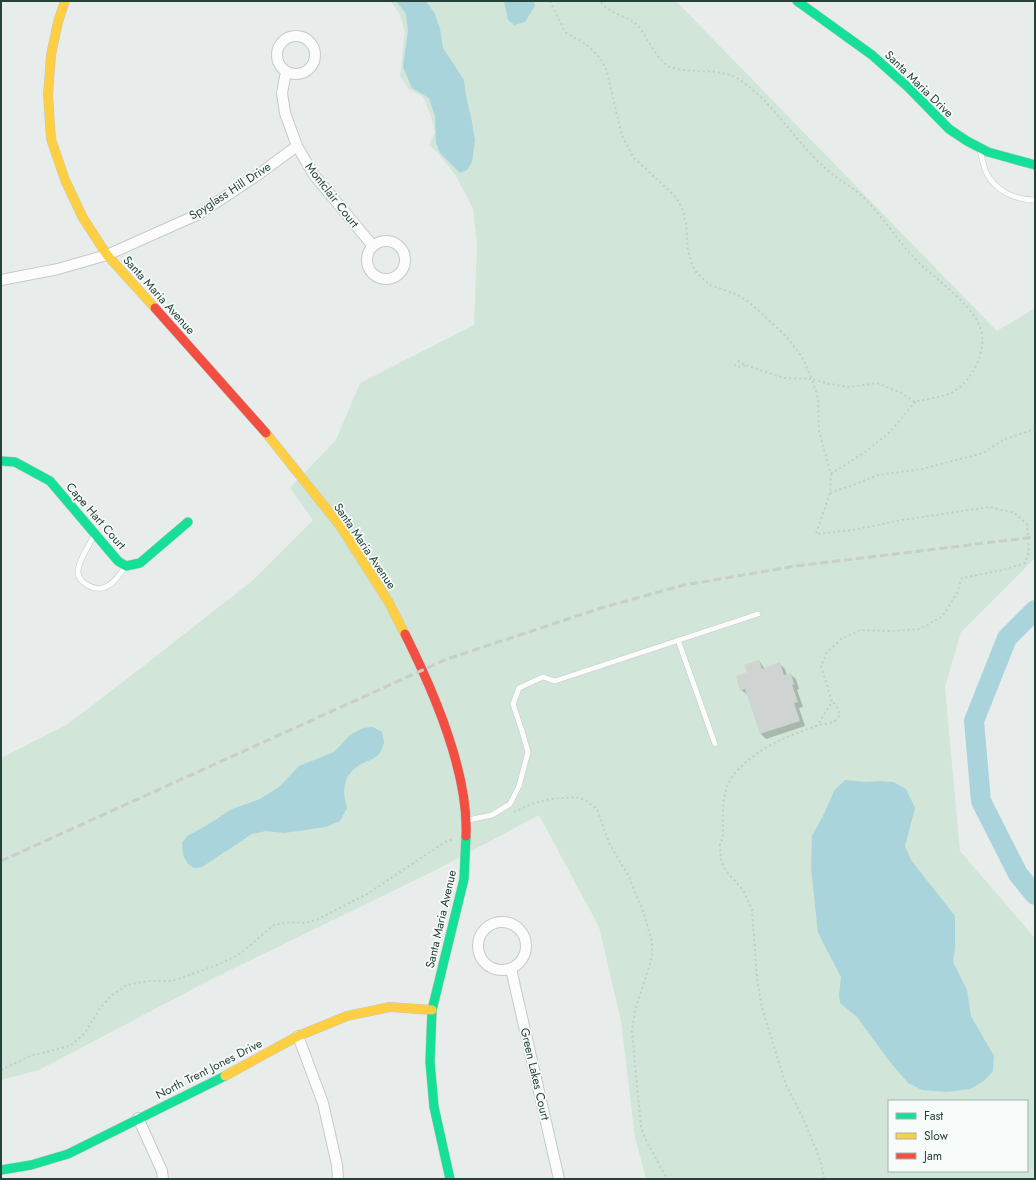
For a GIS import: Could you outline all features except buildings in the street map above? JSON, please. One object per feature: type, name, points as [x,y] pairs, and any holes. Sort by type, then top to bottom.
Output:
[{"type":"street","name":"Santa Maria Avenue","points":[[65,1],[58,22],[51,55],[48,95],[52,139],[65,180],[83,218],[107,255],[256,420],[345,534],[388,600],[417,658],[444,722],[460,777],[467,820],[464,879],[432,1010],[430,1062],[434,1107],[450,1179]]},
{"type":"street","name":"Santa Maria Drive","points":[[797,1],[872,55],[910,89],[948,129],[988,152],[1035,165]]},
{"type":"street","name":"Montclair Court","points":[[286,72],[282,93],[285,113],[297,146],[314,175],[373,246]]},
{"type":"street","name":"Spyglass Hill Drive","points":[[1,280],[58,269],[107,255],[199,214],[259,174],[297,146]]},
{"type":"street","name":"Cape Hart Court","points":[[1,461],[15,462],[50,481],[118,561],[126,566],[140,563],[188,522]]},
{"type":"street","points":[[498,922],[513,924],[524,936],[526,951],[518,964],[511,968],[503,970],[495,969],[488,966],[482,960],[479,953],[478,944],[480,936],[490,925],[498,922]]},
{"type":"street","name":"Green Lakes Court","points":[[511,968],[559,1179]]},
{"type":"street","name":"North Trent Jones Drive","points":[[1,1170],[31,1165],[68,1154],[228,1074],[298,1036],[347,1016],[390,1007],[432,1010]]},
{"type":"street","points":[[298,1036],[323,1103],[337,1165],[338,1179]]},
{"type":"street","points":[[138,1118],[162,1171],[163,1179]]},
{"type":"lane","points":[[979,148],[986,171],[993,183],[1001,190],[1013,196],[1025,200],[1035,200]]},
{"type":"lane","points":[[96,534],[81,559],[78,572],[82,582],[90,587],[103,588],[117,579],[126,566]]},
{"type":"lane","points":[[467,820],[492,815],[510,804],[519,786],[528,752],[513,704],[519,688],[543,677],[555,681],[758,614]]},
{"type":"lane","points":[[678,640],[715,744]]},
{"type":"path","points":[[550,1],[565,32],[587,45],[600,58],[606,68],[622,136],[634,158],[676,197],[682,208],[686,224],[688,248],[691,262],[695,271],[710,285],[733,293],[749,302],[787,337],[802,356],[818,398],[819,431],[831,474],[830,493],[816,534],[853,530],[902,520],[990,508],[1014,513],[1027,524],[1029,552],[1025,563],[1003,570],[962,578],[957,593],[943,616],[920,628],[891,631],[860,630],[841,638],[827,652],[821,666],[832,702],[839,710],[838,718],[835,721],[778,740],[767,746],[737,770],[730,779],[726,789],[723,837],[720,844],[721,861],[726,871],[743,890],[752,909],[757,978],[762,1008],[786,1085],[803,1118],[816,1149],[821,1163],[824,1179]]},
{"type":"path","points":[[600,1],[604,7],[638,26],[663,62],[671,67],[684,70],[724,72],[740,79],[756,92],[778,114],[816,160],[863,197],[917,260],[970,311],[980,327],[983,346],[976,368],[963,384],[947,394],[915,402],[890,432],[865,452],[831,474]]},
{"type":"path","points":[[745,365],[784,378],[812,379],[829,384],[850,387],[877,383],[901,393],[915,402]]},
{"type":"path","points":[[830,493],[878,475],[922,469],[983,452],[1005,439],[1035,429]]},
{"type":"path","points":[[817,726],[832,702]]},
{"type":"path","points":[[512,813],[531,804],[550,799],[576,797],[585,800],[597,810],[609,843],[628,875],[640,902],[652,940],[652,957],[635,1011],[632,1031],[641,1126],[645,1138],[666,1179]]},
{"type":"path","points":[[1,1070],[30,1056],[70,1046],[85,1033],[100,1008],[111,996],[127,985],[148,981],[175,980],[217,965],[240,954],[274,925],[291,922],[304,923],[316,920],[367,894],[445,842],[466,834]]},
{"type":"green space","points":[[390,1],[676,1],[997,331],[1035,308],[1035,558],[961,632],[945,687],[960,851],[1035,938],[1035,1179],[646,1179],[635,1137],[621,1021],[599,927],[539,815],[434,871],[210,980],[39,1070],[1,1080],[1,758],[68,724],[252,581],[313,520],[290,488],[336,440],[360,383],[474,325],[477,245],[473,209],[456,176],[438,153],[429,145],[435,132],[432,119],[423,97],[409,89],[400,76],[405,32],[399,13]]},
{"type":"water","points":[[396,1],[426,1],[435,14],[440,29],[443,48],[464,80],[475,140],[472,162],[467,170],[460,173],[440,153],[436,143],[435,116],[429,98],[412,88],[403,67],[408,31],[406,14]]},
{"type":"water","points":[[504,1],[534,1],[535,6],[525,22],[514,25],[508,20]]},
{"type":"water","points":[[373,727],[382,732],[384,742],[380,753],[377,756],[357,767],[348,777],[344,788],[347,808],[340,821],[326,827],[284,833],[266,831],[252,834],[202,867],[194,868],[188,864],[183,855],[182,843],[187,836],[232,809],[260,799],[279,787],[299,766],[334,752],[350,735],[363,728]]},
{"type":"water","points":[[845,780],[893,782],[906,789],[915,808],[905,846],[911,860],[955,916],[955,948],[953,962],[967,990],[971,1016],[994,1056],[993,1071],[984,1081],[970,1089],[947,1092],[922,1090],[908,1083],[890,1062],[857,1017],[840,1003],[839,995],[841,977],[818,933],[811,869],[812,836],[834,791]]},
{"type":"waterway","points":[[1035,610],[1007,638],[974,721],[981,801],[1018,874],[1035,895]]},
{"type":"railway","points":[[1,861],[447,659],[601,608],[684,585],[796,566],[1035,537]]},
{"type":"traffic: fast","points":[[797,1],[872,55],[910,89],[949,129],[988,152],[1035,165]]},
{"type":"traffic: fast","points":[[1,461],[15,462],[50,481],[118,561],[126,566],[140,563],[188,522]]},
{"type":"traffic: fast","points":[[450,1179],[434,1107],[430,1062],[432,1010],[464,879],[466,836]]},
{"type":"traffic: fast","points":[[1,1170],[31,1165],[68,1154],[225,1076]]},
{"type":"traffic: slow","points":[[65,1],[58,22],[51,55],[48,95],[51,139],[65,180],[83,218],[107,255],[155,308]]},
{"type":"traffic: slow","points":[[266,433],[341,527],[388,601],[405,634]]},
{"type":"traffic: slow","points":[[225,1076],[298,1036],[347,1016],[390,1007],[432,1010]]},
{"type":"traffic: jam","points":[[155,308],[266,433]]},
{"type":"traffic: jam","points":[[405,634],[427,680],[447,732],[462,785],[466,836]]}]
